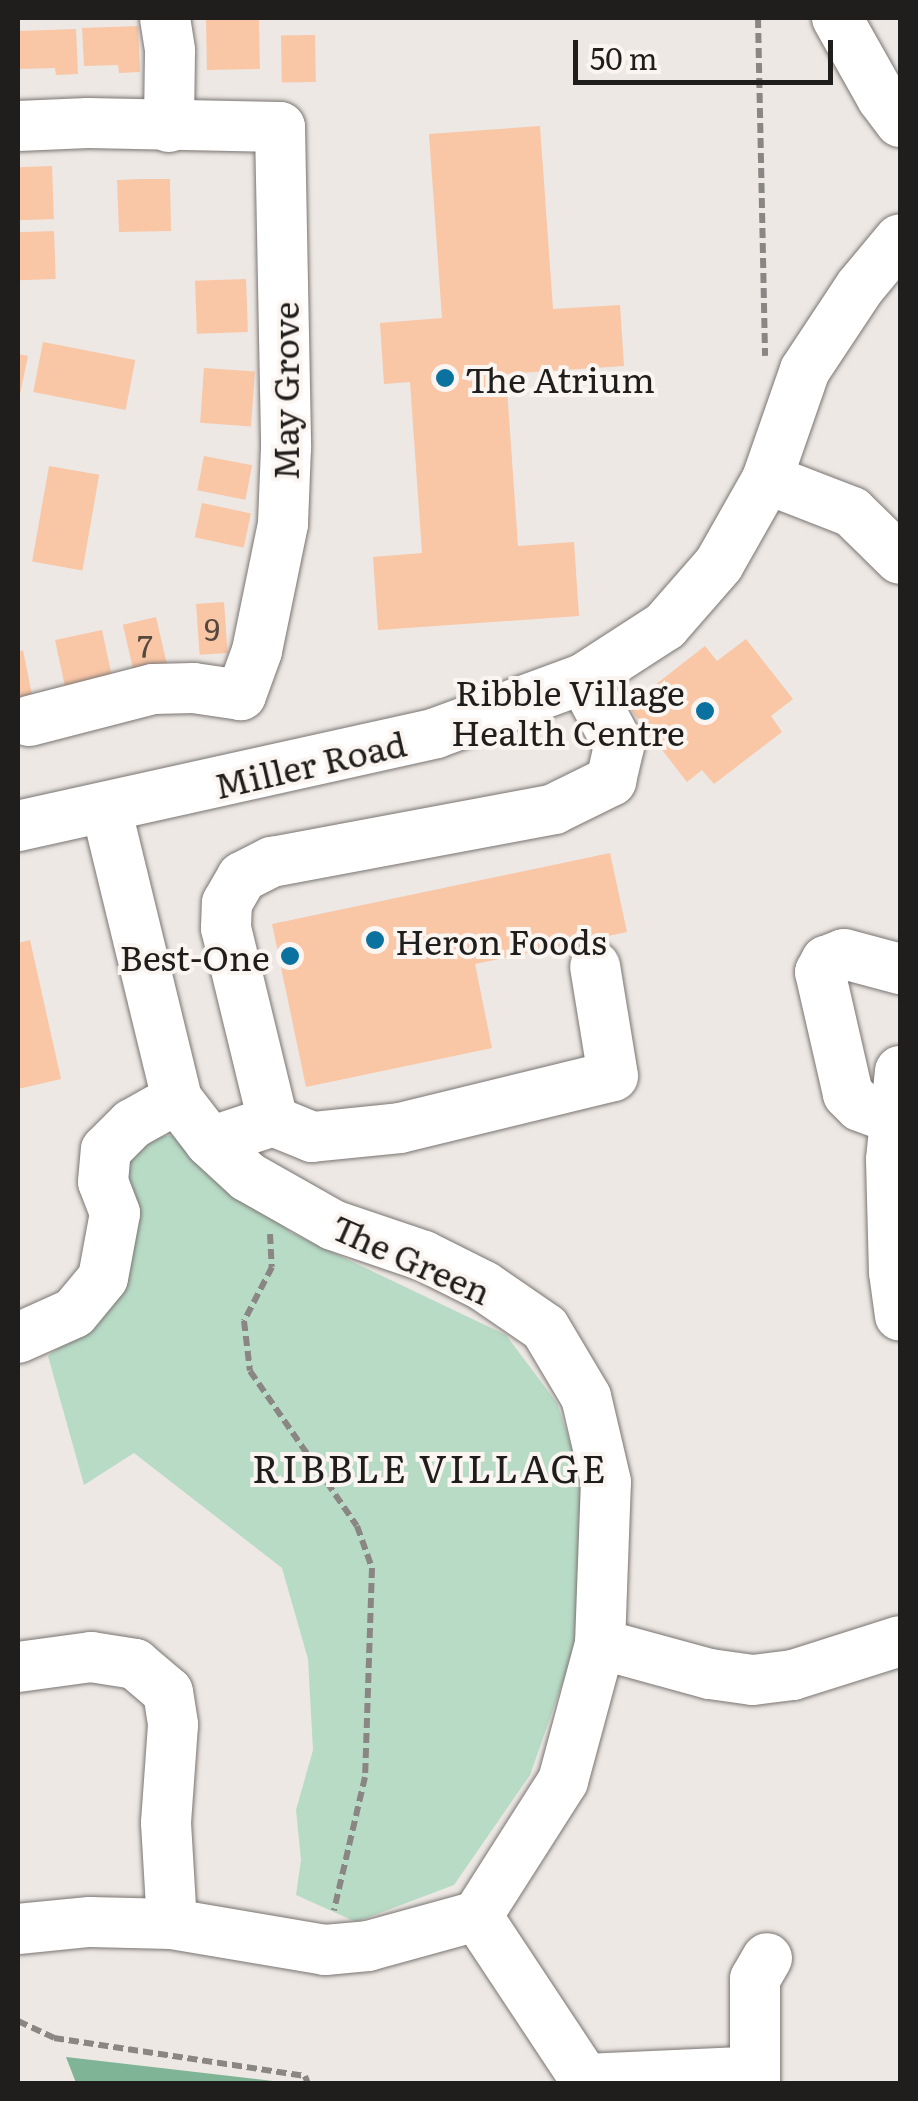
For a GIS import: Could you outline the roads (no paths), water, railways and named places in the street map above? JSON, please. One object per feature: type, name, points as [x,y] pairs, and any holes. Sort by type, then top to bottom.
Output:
[{"type":"street","points":[[165,18],[170,51],[169,126]]},
{"type":"street","points":[[836,18],[900,122]]},
{"type":"street","name":"May Grove","points":[[18,126],[280,127],[284,524],[258,651],[240,695]]},
{"type":"street","name":"Miller Road","points":[[18,826],[254,777],[436,733],[583,678],[666,626],[719,564],[768,478],[806,370],[860,287],[900,239]]},
{"type":"street","points":[[768,478],[852,512],[900,559]]},
{"type":"street","points":[[273,1120],[226,928],[227,903],[242,877],[272,862],[554,809],[611,781],[619,746],[583,678]]},
{"type":"street","points":[[30,721],[153,689],[194,688],[240,695],[254,777]]},
{"type":"street","name":"The Green","points":[[106,808],[177,1099],[210,1142],[248,1177],[333,1225],[424,1256],[484,1286],[545,1328],[586,1397],[606,1482],[600,1644],[562,1781],[477,1916]]},
{"type":"street","points":[[895,1119],[860,1106],[848,1094],[820,972],[826,961],[844,954],[900,969]]},
{"type":"street","points":[[210,1142],[273,1120],[312,1137],[400,1128],[613,1076],[594,966]]},
{"type":"street","points":[[900,1070],[895,1119],[894,1272],[900,1316]]},
{"type":"street","points":[[18,1338],[74,1313],[103,1278],[115,1213],[103,1182],[106,1150],[132,1124],[177,1099]]},
{"type":"street","points":[[600,1644],[710,1674],[753,1680],[792,1675],[900,1642]]},
{"type":"street","points":[[18,1667],[91,1658],[136,1664],[168,1692],[174,1725],[166,1823],[172,1924]]},
{"type":"street","points":[[18,1929],[90,1922],[172,1924],[326,1950],[368,1946],[477,1916],[562,2067],[585,2079],[737,2072],[752,2084]]},
{"type":"street","points":[[752,2084],[755,1979],[768,1958]]},
{"type":"place","name":"The Atrium","points":[[445,378]]},
{"type":"place","name":"Ribble Village Health Centre","points":[[705,711]]},
{"type":"place","name":"Heron Foods","points":[[375,940]]},
{"type":"place","name":"Best-One","points":[[290,956]]},
{"type":"district","name":"RIBBLE VILLAGE","points":[[430,1467]]}]
